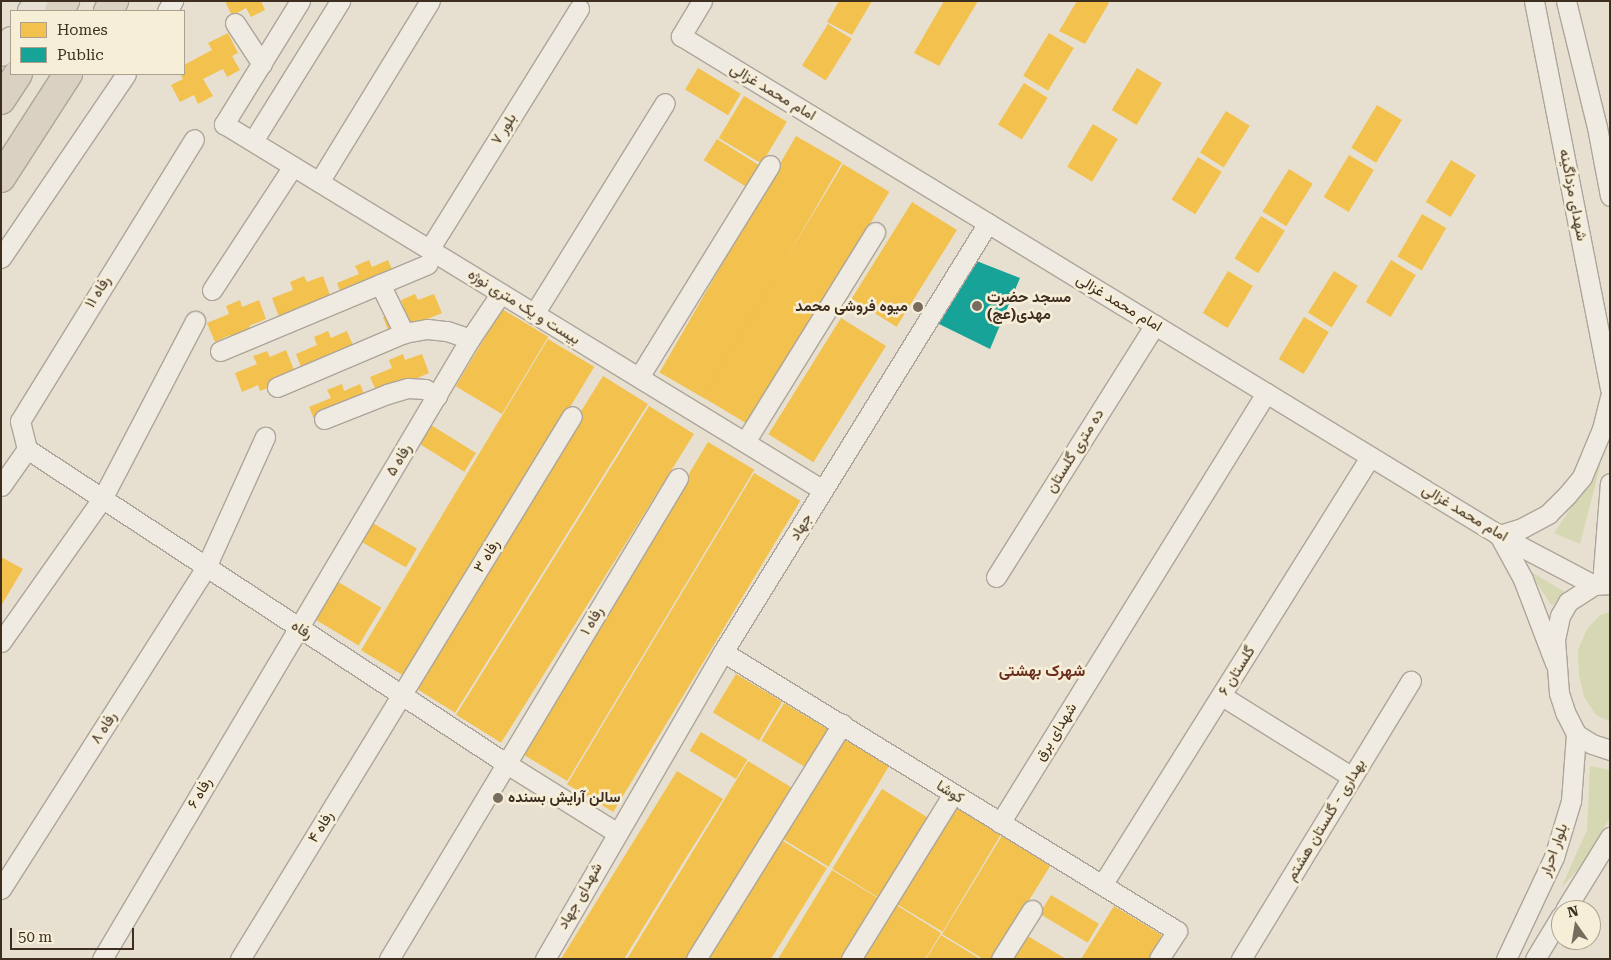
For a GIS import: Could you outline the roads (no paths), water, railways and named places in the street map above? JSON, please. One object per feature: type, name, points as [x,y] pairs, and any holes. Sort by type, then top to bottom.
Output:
[{"type":"highway","points":[[1,100],[17,75]]},
{"type":"highway","points":[[1,178],[67,75]]},
{"type":"main road","points":[[1,54],[10,40]]},
{"type":"street","points":[[235,23],[262,64],[300,1]]},
{"type":"street","points":[[253,142],[340,1]]},
{"type":"street","points":[[319,182],[430,1]]},
{"type":"street","name":"امام محمد غزالی","points":[[702,1],[681,36],[1499,535],[1602,584]]},
{"type":"street","name":"شهدای مزداگینه","points":[[1534,1],[1610,390]]},
{"type":"street","points":[[1566,1],[1597,127],[1610,196]]},
{"type":"street","name":"بلور ۷","points":[[429,256],[579,9]]},
{"type":"street","name":"بیست و یک متری نوژه","points":[[262,64],[224,124],[319,182],[429,256],[501,293],[824,490]]},
{"type":"street","points":[[1,258],[125,75]]},
{"type":"street","points":[[534,314],[665,103]]},
{"type":"street","name":"رفاه ۱۱","points":[[27,449],[20,421],[194,139]]},
{"type":"street","points":[[639,377],[770,165]]},
{"type":"street","points":[[212,290],[292,166]]},
{"type":"street","name":"جهاد","points":[[616,832],[724,652],[988,223]]},
{"type":"street","points":[[745,442],[875,232]]},
{"type":"street","points":[[220,351],[380,284],[429,256]]},
{"type":"street","points":[[380,284],[404,333]]},
{"type":"street","name":"رفاه ۵","points":[[299,628],[470,339],[501,293]]},
{"type":"street","points":[[1,642],[102,499],[194,321]]},
{"type":"street","name":"ده متری گلستان","points":[[996,577],[1155,325]]},
{"type":"street","points":[[277,387],[404,333],[434,330],[447,331],[470,339]]},
{"type":"street","points":[[324,419],[387,394],[408,388],[425,390],[437,396]]},
{"type":"street","name":"شهدای برق","points":[[1000,823],[1266,393]]},
{"type":"street","points":[[1555,663],[1523,579],[1499,535],[1522,528],[1548,514],[1582,477],[1602,429],[1610,398]]},
{"type":"street","name":"رفاه ۳","points":[[402,695],[572,416]]},
{"type":"street","name":"رفاه ۸","points":[[1,889],[206,567],[265,437]]},
{"type":"street","points":[[2,483],[27,449]]},
{"type":"street","name":"رفاه","points":[[27,449],[506,764],[616,832]]},
{"type":"street","name":"گلستان ۶","points":[[1102,885],[1370,457]]},
{"type":"street","name":"رفاه ۱","points":[[389,959],[678,478]]},
{"type":"street","points":[[1610,483],[1602,584],[1568,602],[1560,616],[1555,640],[1555,663],[1559,693],[1565,712],[1576,734],[1592,744],[1610,750]]},
{"type":"street","name":"رفاه ۶","points":[[102,959],[299,628]]},
{"type":"street","name":"کوشا","points":[[724,652],[1176,931],[1159,959]]},
{"type":"street","name":"بهداری - گلستان هشتم","points":[[1241,959],[1411,681]]},
{"type":"street","name":"رفاه ۴","points":[[240,959],[402,695]]},
{"type":"street","points":[[1222,696],[1352,777]]},
{"type":"street","points":[[696,959],[842,724]]},
{"type":"street","name":"بلوار احرار","points":[[1506,959],[1554,857],[1571,801],[1576,734]]},
{"type":"street","points":[[851,959],[954,794]]},
{"type":"street","name":"شهدای جهاد","points":[[544,959],[616,832]]},
{"type":"street","points":[[1571,900],[1610,837]]},
{"type":"street","points":[[1001,959],[1032,910]]},
{"type":"street","points":[[1535,959],[1551,933]]},
{"type":"place","name":"مسجد حضرت مهدی(عج)","points":[[977,306]]},
{"type":"place","name":"میوه فروشی محمد","points":[[918,307]]},
{"type":"place","name":"سالن آرایش بسنده","points":[[498,798]]},
{"type":"district","name":"شهرک بهشتی","points":[[1042,671]]}]
